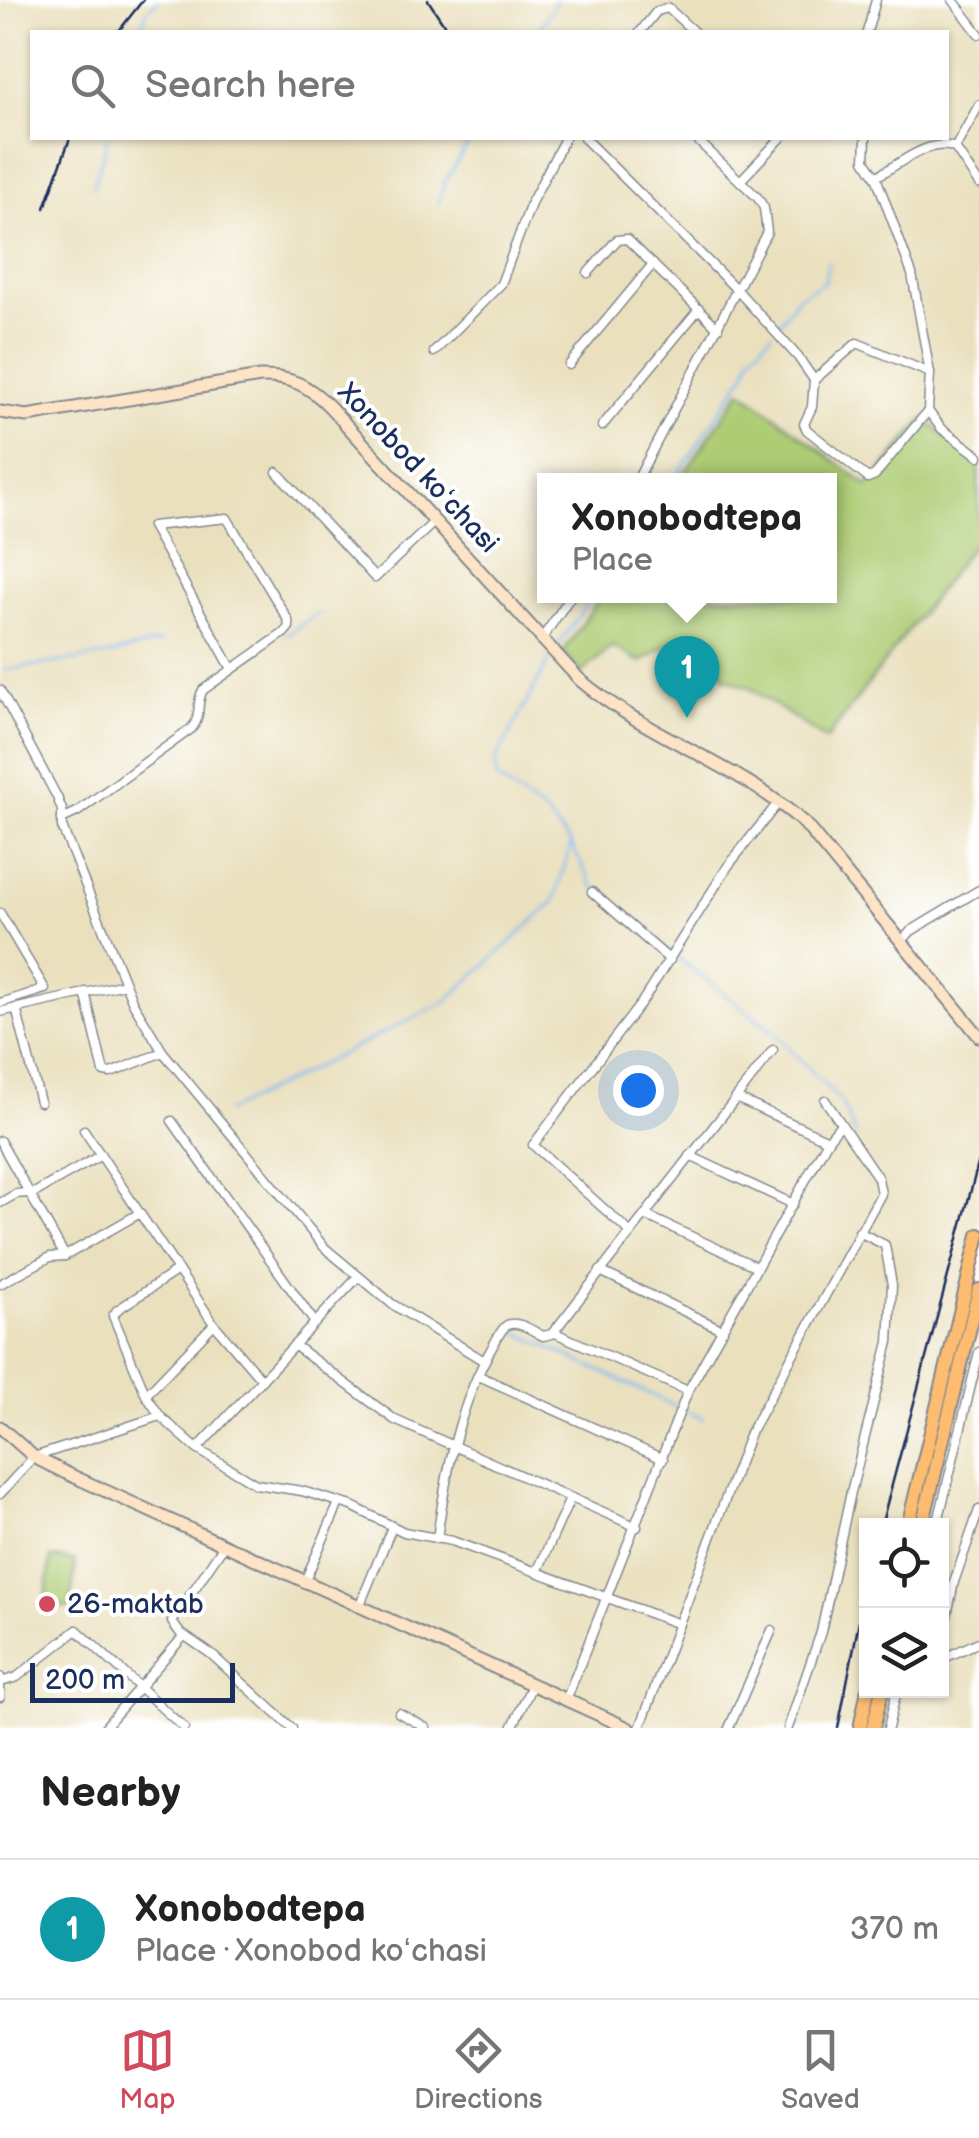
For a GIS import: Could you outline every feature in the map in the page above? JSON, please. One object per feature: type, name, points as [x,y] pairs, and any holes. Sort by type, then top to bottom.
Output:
[{"type":"main road","name":"Xonobod koʻchasi","points":[[0,412],[27,416],[250,378],[293,380],[321,398],[553,653],[608,700],[778,803],[813,833],[979,1036]]},
{"type":"main road","points":[[910,1518],[979,1235]]},
{"type":"main road","points":[[924,1518],[979,1290]]},
{"type":"main road","points":[[0,1427],[34,1457],[628,1728]]},
{"type":"main road","points":[[860,1728],[866,1698]]},
{"type":"main road","points":[[874,1728],[880,1698]]},
{"type":"street","points":[[868,30],[876,0]]},
{"type":"street","points":[[953,0],[979,34]]},
{"type":"street","points":[[641,30],[656,10],[662,8],[673,11],[692,30]]},
{"type":"street","points":[[955,148],[979,105]]},
{"type":"street","points":[[434,352],[501,284],[532,201],[564,140]]},
{"type":"street","points":[[586,140],[738,291],[798,358],[814,380],[812,407],[804,420],[807,430],[868,478],[928,411],[930,373],[912,274],[876,177],[864,160],[866,140]]},
{"type":"street","points":[[640,473],[767,232],[764,208],[697,140]]},
{"type":"street","points":[[740,181],[780,140]]},
{"type":"street","points":[[876,177],[934,145],[948,144],[955,148],[979,184]]},
{"type":"street","points":[[588,273],[624,237],[718,328]]},
{"type":"street","points":[[569,366],[652,264]]},
{"type":"street","points":[[602,426],[698,309]]},
{"type":"street","points":[[814,380],[857,342],[930,373]]},
{"type":"street","points":[[928,411],[942,429],[979,456]]},
{"type":"street","points":[[278,472],[374,578],[434,522]]},
{"type":"street","points":[[62,819],[191,729],[199,719],[202,692],[287,631],[288,620],[227,518],[152,526],[232,669]]},
{"type":"street","points":[[541,640],[566,603]]},
{"type":"street","points":[[0,690],[57,797],[62,827],[125,984],[137,1012],[163,1052],[313,1235],[357,1278],[484,1361]]},
{"type":"street","points":[[631,1232],[533,1145],[670,960],[725,870],[778,803]]},
{"type":"street","points":[[902,941],[911,931],[979,890]]},
{"type":"street","points":[[592,892],[670,960]]},
{"type":"street","points":[[0,912],[52,1000]]},
{"type":"street","points":[[0,1012],[125,984]]},
{"type":"street","points":[[0,1003],[45,989]]},
{"type":"street","points":[[85,992],[104,1072],[111,1073],[163,1052]]},
{"type":"street","points":[[16,1008],[40,1102]]},
{"type":"street","points":[[437,1538],[454,1444],[484,1361],[509,1324],[519,1324],[543,1336],[554,1332],[773,1050]]},
{"type":"street","points":[[736,1098],[828,1140]]},
{"type":"street","points":[[640,1728],[750,1433],[859,1232],[878,1205],[880,1186],[825,1100]]},
{"type":"street","points":[[172,1122],[314,1323]]},
{"type":"street","points":[[566,1700],[688,1391],[828,1140],[841,1124]]},
{"type":"street","points":[[84,1130],[214,1324],[262,1380]]},
{"type":"street","points":[[0,1141],[65,1256]]},
{"type":"street","points":[[0,1203],[16,1194],[28,1195],[102,1156]]},
{"type":"street","points":[[690,1156],[793,1204]]},
{"type":"street","points":[[0,1284],[53,1256],[65,1256],[140,1213]]},
{"type":"street","points":[[645,1215],[758,1268]]},
{"type":"street","points":[[788,1728],[821,1632],[846,1510],[888,1342],[892,1285],[885,1245],[859,1232]]},
{"type":"street","points":[[178,1270],[113,1316],[146,1395],[160,1416],[197,1449],[256,1484],[340,1502],[404,1532],[452,1541],[679,1624]]},
{"type":"street","points":[[600,1271],[723,1330]]},
{"type":"street","points":[[197,1449],[357,1278]]},
{"type":"street","points":[[146,1395],[214,1324]]},
{"type":"street","points":[[554,1332],[688,1391]]},
{"type":"street","points":[[294,1345],[395,1420],[637,1527]]},
{"type":"street","points":[[939,1518],[979,1352]]},
{"type":"street","points":[[478,1376],[662,1460]]},
{"type":"street","points":[[0,1494],[34,1457],[160,1416]]},
{"type":"street","points":[[537,1572],[570,1499]]},
{"type":"street","points":[[304,1583],[340,1502]]},
{"type":"street","points":[[949,1608],[979,1510]]},
{"type":"street","points":[[359,1607],[392,1527]]},
{"type":"street","points":[[104,1728],[183,1637],[172,1622],[224,1545]]},
{"type":"street","points":[[964,1557],[979,1550]]},
{"type":"street","points":[[0,1697],[1,1679],[16,1677],[77,1630],[184,1728]]},
{"type":"street","points":[[729,1728],[772,1630]]},
{"type":"street","points":[[178,1632],[211,1654],[292,1728]]},
{"type":"street","points":[[949,1656],[979,1642]]},
{"type":"street","points":[[512,1728],[532,1685]]},
{"type":"street","points":[[888,1728],[895,1698]]},
{"type":"street","points":[[399,1713],[426,1728]]},
{"type":"green space","points":[[741,390],[868,486],[924,419],[979,462],[979,536],[826,740],[747,686],[725,678],[717,660],[683,635],[641,662],[612,646],[582,673],[563,652],[596,603],[837,603],[837,473],[685,473]]},
{"type":"green space","points":[[51,1558],[76,1561],[70,1608],[45,1605]]},
{"type":"waterway","points":[[141,30],[147,10],[158,0]]},
{"type":"waterway","points":[[538,30],[557,0]]},
{"type":"waterway","points":[[93,187],[107,140]]},
{"type":"waterway","points":[[439,203],[444,183],[471,140]]},
{"type":"waterway","points":[[777,327],[797,297],[825,282],[828,263]]},
{"type":"waterway","points":[[679,473],[747,371],[751,356],[772,333]]},
{"type":"waterway","points":[[557,647],[588,603]]},
{"type":"waterway","points":[[286,635],[319,613]]},
{"type":"waterway","points":[[4,670],[109,655],[160,642]]},
{"type":"waterway","points":[[226,1112],[445,1002],[554,902],[571,844],[545,813],[497,779],[495,762],[550,658]]},
{"type":"waterway","points":[[571,844],[593,886],[644,932],[773,1031],[842,1103],[855,1134]]},
{"type":"waterway","points":[[510,1329],[703,1419]]},
{"type":"railway","points":[[120,30],[143,0]]},
{"type":"railway","points":[[428,0],[447,29]]},
{"type":"railway","points":[[45,208],[69,140]]},
{"type":"railway","points":[[883,1518],[979,1160]]},
{"type":"railway","points":[[838,1728],[862,1608]]},
{"type":"place","name":"Xonobodtepa","points":[[687,718]]},
{"type":"place","name":"26-maktab","points":[[47,1604]]}]
